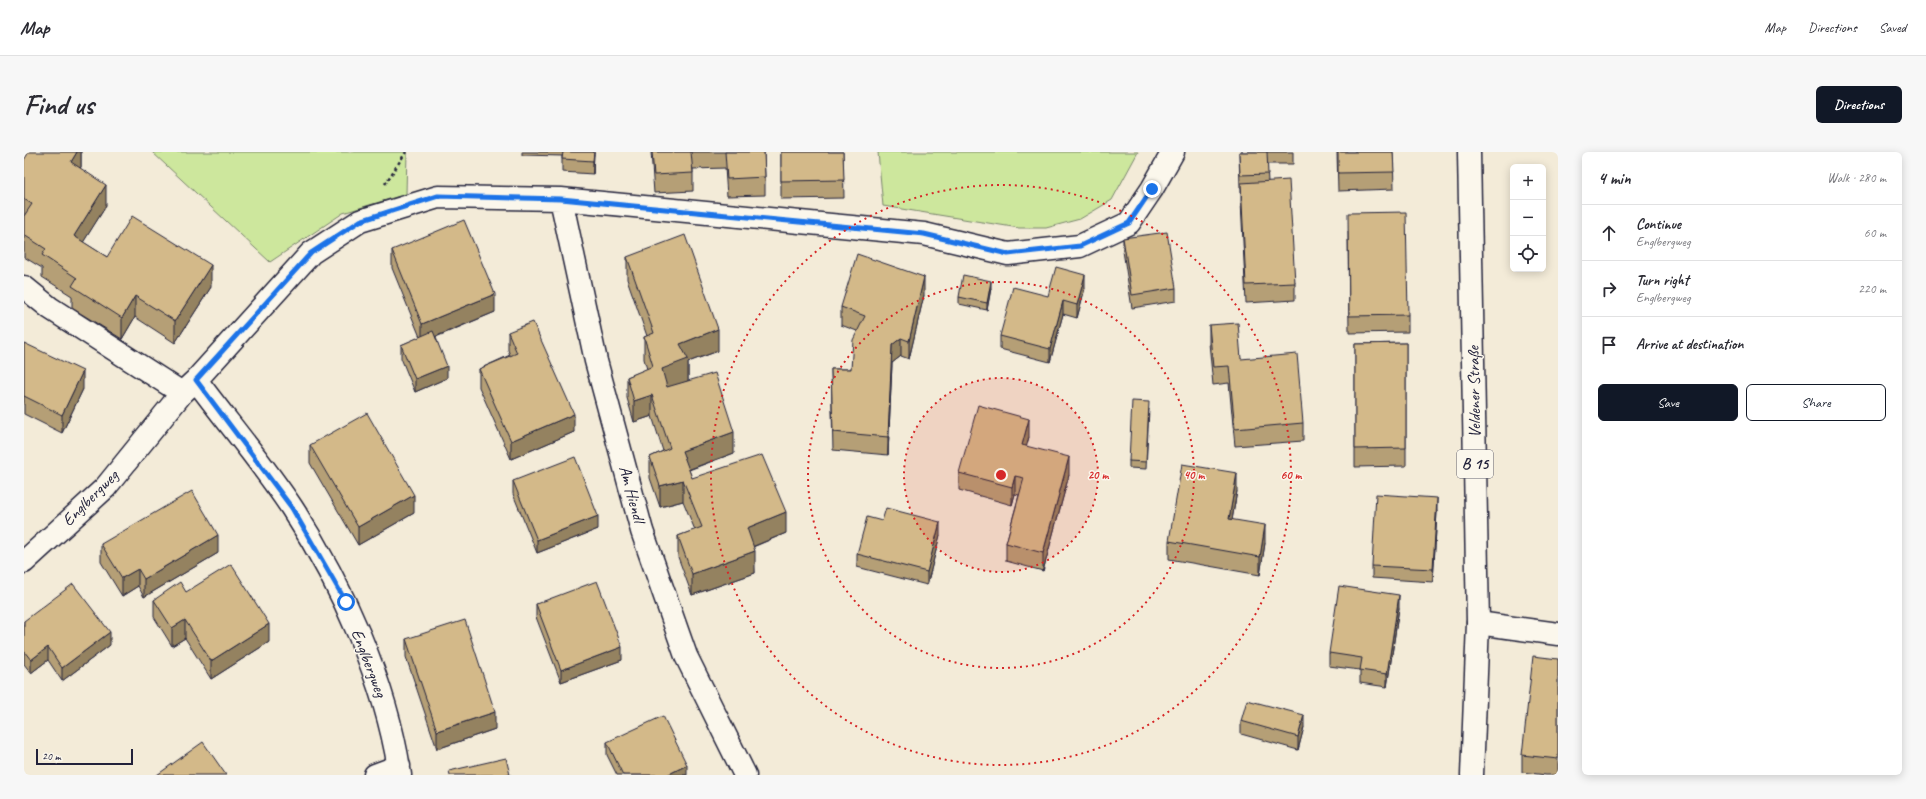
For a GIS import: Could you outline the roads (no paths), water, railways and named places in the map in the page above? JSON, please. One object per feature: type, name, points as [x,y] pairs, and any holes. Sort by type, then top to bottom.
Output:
[{"type":"street","name":"Englbergweg","points":[[24,562],[105,488],[189,387],[311,253],[360,221],[438,196],[561,199],[924,234],[1008,254],[1080,246],[1129,223],[1152,189],[1173,152]]},
{"type":"street","name":"Veldener Straße","points":[[1469,152],[1478,623],[1472,775]]},
{"type":"street","name":"Am Hiendl","points":[[561,199],[596,361],[642,531],[686,656],[745,775]]},
{"type":"street","name":"Englbergweg","points":[[24,287],[50,308],[189,387],[292,508],[346,602],[386,707],[399,770]]},
{"type":"street","points":[[1478,623],[1558,634]]},
{"type":"street","points":[[375,775],[399,770]]}]
